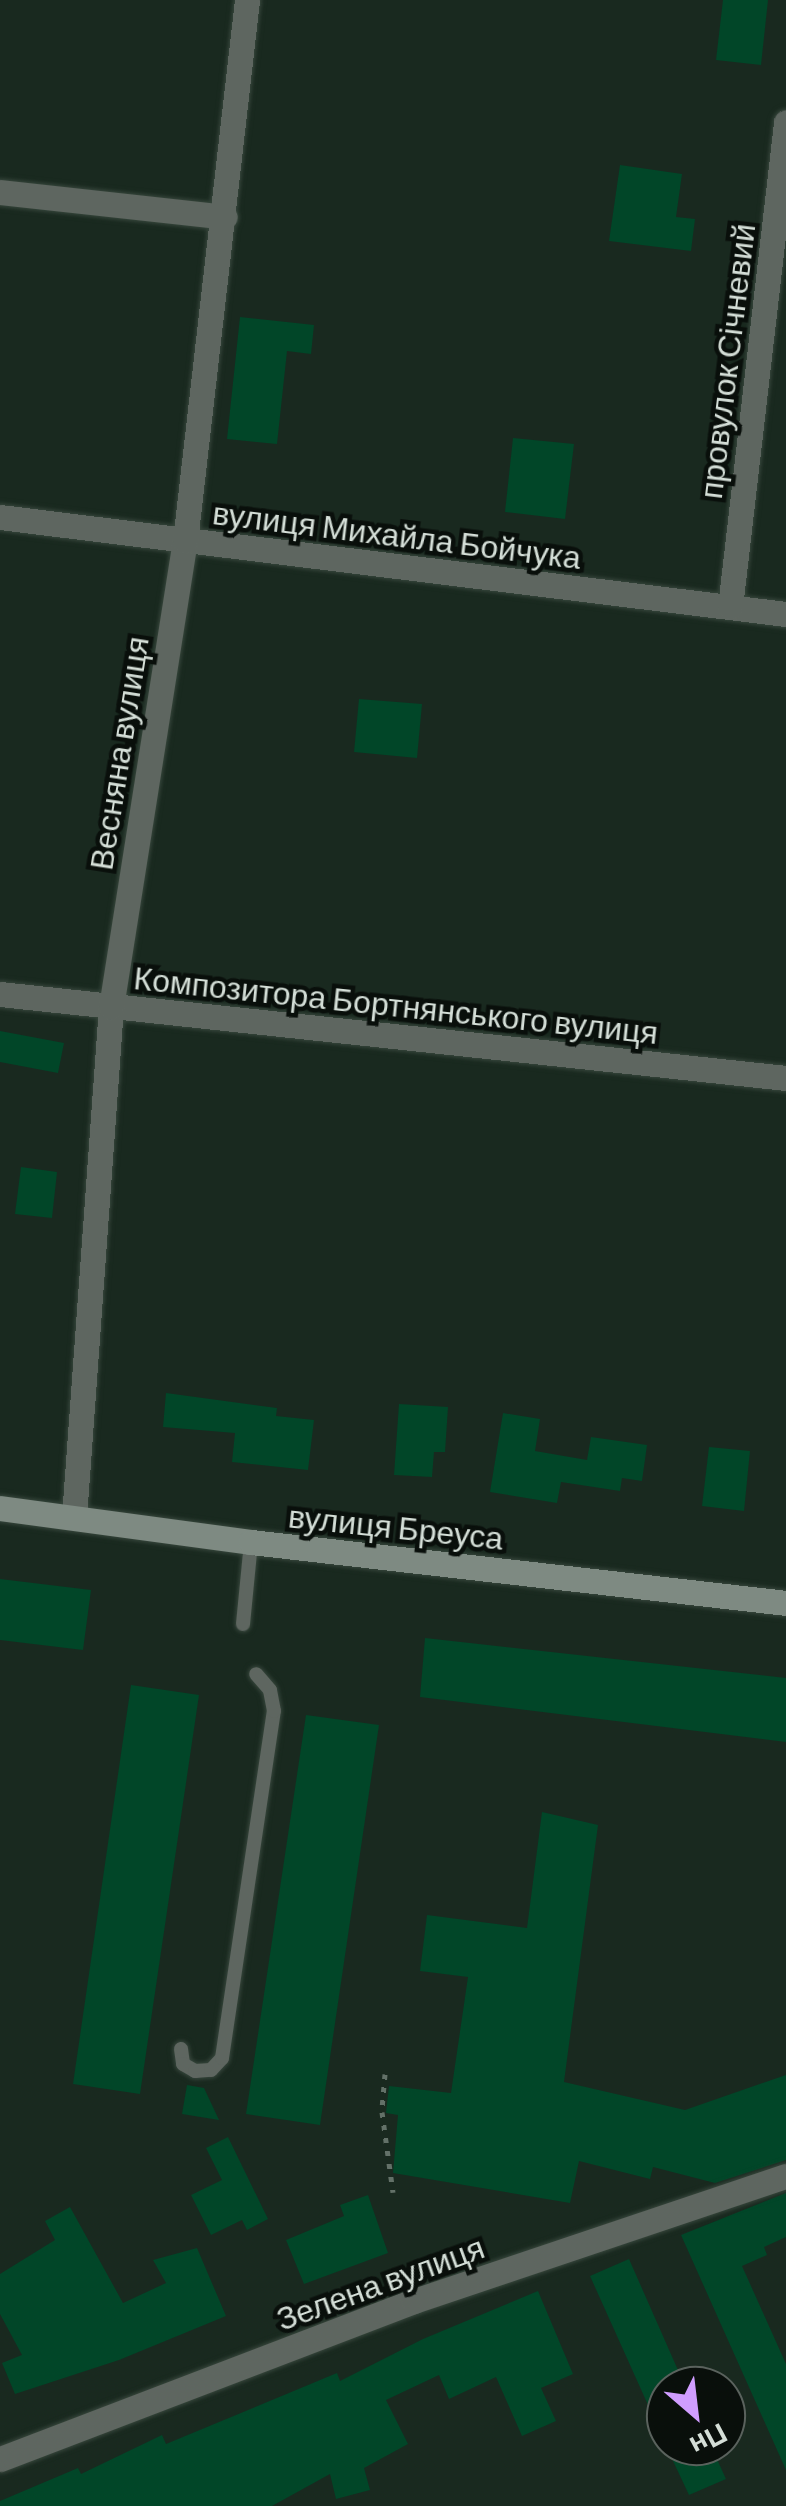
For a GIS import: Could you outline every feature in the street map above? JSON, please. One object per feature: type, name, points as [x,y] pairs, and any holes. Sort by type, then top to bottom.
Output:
[{"type":"street","name":"Весняна вулиця","points":[[74,1517],[111,1007],[185,541],[248,0]]},
{"type":"street","name":"провулок Січневий","points":[[730,607],[786,122]]},
{"type":"street","points":[[0,192],[225,217]]},
{"type":"street","name":"вулиця Михайла Бойчука","points":[[0,518],[786,614]]},
{"type":"street","name":"Композитора Бортнянського вулиця","points":[[0,994],[786,1078]]},
{"type":"street","name":"вулиця Бреуса","points":[[0,1508],[252,1542],[786,1603]]},
{"type":"street","name":"Зелена вулиця","points":[[0,2459],[414,2302],[786,2176]]},
{"type":"lane","points":[[243,1624],[252,1542]]},
{"type":"lane","points":[[182,2049],[183,2064],[194,2071],[211,2070],[222,2058],[274,1711],[270,1690],[256,1674]]},
{"type":"path","points":[[385,2074],[382,2112],[393,2192]]},
{"type":"building","points":[[723,0],[768,0],[761,65],[716,60]]},
{"type":"building","points":[[620,165],[682,174],[676,217],[695,219],[691,251],[609,241]]},
{"type":"building","points":[[240,317],[314,325],[311,354],[287,351],[277,444],[227,439]]},
{"type":"building","points":[[513,438],[574,444],[565,519],[505,512]]},
{"type":"building","points":[[359,699],[422,704],[417,758],[354,752]]},
{"type":"building","points":[[0,1031],[64,1043],[58,1073],[0,1062]]},
{"type":"building","points":[[21,1167],[57,1172],[52,1218],[15,1214]]},
{"type":"building","points":[[166,1393],[277,1408],[276,1416],[314,1420],[308,1470],[232,1462],[235,1433],[163,1427]]},
{"type":"building","points":[[399,1404],[448,1407],[445,1452],[434,1452],[432,1477],[394,1475]]},
{"type":"building","points":[[503,1413],[540,1419],[535,1451],[587,1460],[591,1437],[647,1445],[642,1481],[622,1478],[620,1491],[561,1482],[557,1503],[490,1492]]},
{"type":"building","points":[[709,1447],[750,1451],[744,1511],[702,1506]]},
{"type":"building","points":[[0,1579],[91,1590],[83,1650],[0,1640]]},
{"type":"building","points":[[425,1638],[786,1678],[786,1742],[420,1697]]},
{"type":"building","points":[[131,1685],[199,1695],[140,2094],[73,2084]]},
{"type":"building","points":[[306,1715],[379,1725],[320,2125],[246,2114]]},
{"type":"building","points":[[542,1812],[598,1825],[564,2082],[685,2110],[786,2075],[786,2160],[715,2183],[653,2167],[650,2179],[579,2161],[570,2203],[393,2173],[398,2115],[386,2113],[389,2086],[451,2093],[468,1977],[420,1971],[427,1915],[527,1928]]},
{"type":"building","points":[[187,2085],[204,2088],[219,2120],[182,2114]]},
{"type":"building","points":[[228,2137],[268,2219],[247,2230],[242,2220],[211,2235],[191,2195],[222,2180],[206,2148]]},
{"type":"building","points":[[786,2193],[786,2237],[764,2247],[767,2255],[742,2266],[786,2364],[786,2470],[746,2380],[746,2366],[740,2366],[681,2235]]},
{"type":"building","points":[[368,2195],[388,2253],[304,2284],[286,2240],[344,2216],[340,2205]]},
{"type":"building","points":[[70,2207],[123,2303],[166,2283],[153,2260],[197,2248],[226,2316],[119,2360],[15,2394],[2,2363],[22,2355],[0,2314],[0,2274],[55,2240],[45,2221]]},
{"type":"building","points":[[629,2259],[676,2366],[646,2366],[646,2401],[590,2276]]},
{"type":"building","points":[[538,2291],[573,2374],[541,2388],[556,2421],[522,2436],[496,2377],[449,2399],[439,2375],[386,2400],[408,2444],[364,2468],[370,2490],[336,2499],[330,2474],[272,2506],[0,2506],[0,2501],[78,2468],[81,2474],[162,2435],[166,2444],[337,2373],[340,2381],[423,2339]]},
{"type":"building","points":[[675,2466],[720,2466],[726,2479],[689,2495]]}]
